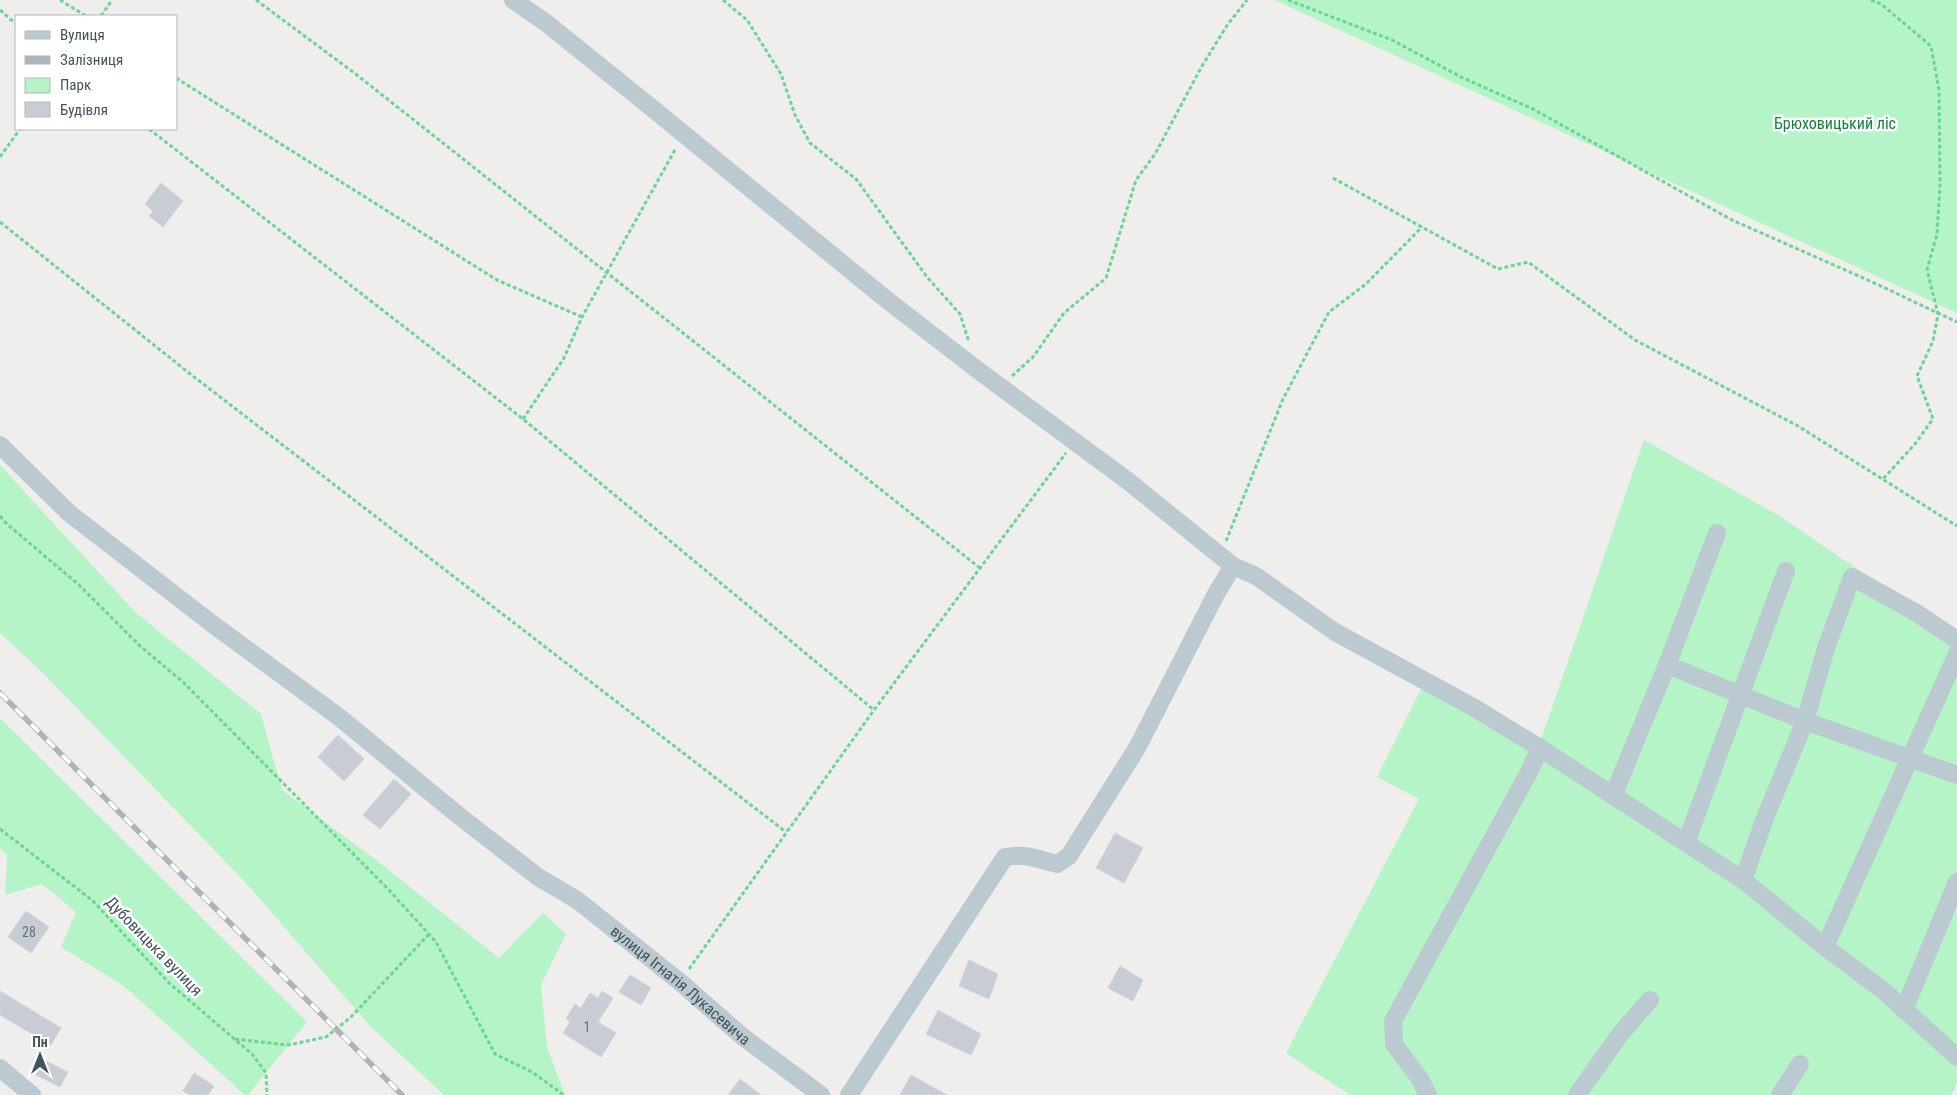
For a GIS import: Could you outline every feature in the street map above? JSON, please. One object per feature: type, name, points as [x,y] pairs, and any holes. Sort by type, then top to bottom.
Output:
[{"type":"street","points":[[513,0],[545,22],[887,300],[1128,481],[1226,561],[1256,576],[1335,632],[1473,707],[1540,748],[1743,880],[1825,947],[1885,992],[1957,1057]]},
{"type":"street","name":"вулиця Ігнатія Лукасевича","points":[[0,445],[69,512],[211,623],[339,717],[458,815],[538,877],[576,900],[680,982],[743,1037],[821,1095]]},
{"type":"street","points":[[1613,796],[1667,665],[1717,533]]},
{"type":"street","points":[[848,1095],[1005,857],[1019,854],[1057,864],[1069,856],[1137,748],[1216,594],[1226,561]]},
{"type":"street","points":[[1686,843],[1786,571]]},
{"type":"street","points":[[1743,880],[1765,818],[1805,721],[1826,648],[1852,577],[1915,612],[1957,640]]},
{"type":"street","points":[[1825,947],[1957,654]]},
{"type":"street","points":[[1667,665],[1805,721],[1957,775]]},
{"type":"street","points":[[1428,1095],[1420,1079],[1394,1044],[1393,1021],[1529,772],[1540,748]]},
{"type":"street","points":[[1904,1010],[1957,882]]},
{"type":"street","points":[[1577,1095],[1621,1033],[1650,1000]]},
{"type":"street","points":[[1780,1095],[1800,1064]]},
{"type":"street","points":[[0,1068],[31,1094]]},
{"type":"path","points":[[60,0],[84,15]]},
{"type":"path","points":[[102,15],[112,0]]},
{"type":"path","points":[[256,0],[356,75],[980,568]]},
{"type":"path","points":[[723,0],[747,20],[781,74],[794,115],[810,143],[856,179],[927,277],[960,314],[969,343]]},
{"type":"path","points":[[1000,386],[1033,357],[1064,312],[1106,278],[1136,180],[1155,154],[1202,66],[1228,24],[1241,5],[1247,0]]},
{"type":"path","points":[[1288,0],[1392,40],[1463,78],[1533,109],[1732,220],[1957,322]]},
{"type":"path","points":[[1871,0],[1881,4],[1931,46],[1939,90],[1940,186],[1937,234],[1927,270],[1938,314],[1933,341],[1917,376],[1933,419],[1915,444],[1883,479]]},
{"type":"path","points":[[0,10],[15,23]]},
{"type":"path","points":[[178,79],[497,280],[582,317]]},
{"type":"path","points":[[0,157],[19,130]]},
{"type":"path","points":[[150,130],[523,419],[874,710]]},
{"type":"path","points":[[523,419],[564,358],[582,317],[684,134]]},
{"type":"path","points":[[1333,178],[1498,269],[1528,262],[1635,340],[1798,426],[1957,526]]},
{"type":"path","points":[[0,222],[197,379],[786,832]]},
{"type":"path","points":[[1226,561],[1235,522],[1283,399],[1329,312],[1366,284],[1422,227]]},
{"type":"path","points":[[680,982],[874,710],[1074,441]]},
{"type":"path","points":[[0,516],[80,586],[140,646],[182,682],[389,890],[436,942],[495,1054],[532,1072],[564,1095]]},
{"type":"path","name":"Дубовицька вулиця","points":[[0,829],[93,900],[169,984],[252,1054],[266,1073],[267,1095]]},
{"type":"path","points":[[234,1039],[288,1045],[326,1037],[352,1017],[429,934]]},
{"type":"green space","name":"Брюховицький ліс","points":[[1274,0],[1957,0],[1957,313]]},
{"type":"green space","points":[[1644,440],[1778,515],[1957,637],[1957,1083],[1951,1095],[1350,1095],[1286,1053],[1419,799],[1377,777],[1424,683],[1533,749],[1543,734]]},
{"type":"green space","points":[[0,465],[135,612],[261,714],[282,790],[375,859],[499,958],[543,913],[566,934],[541,985],[547,1047],[565,1095],[444,1095],[370,1026],[246,883],[42,672],[0,633]]},
{"type":"green space","points":[[0,718],[307,1022],[248,1095],[245,1095],[125,987],[61,947],[76,912],[42,884],[5,895],[7,855],[0,849]]},
{"type":"building","points":[[161,183],[183,201],[163,227],[149,216],[153,211],[145,204]]},
{"type":"building","points":[[338,735],[364,759],[344,781],[318,757]]},
{"type":"building","points":[[394,779],[411,794],[380,829],[363,815]]},
{"type":"building","points":[[1115,833],[1143,848],[1124,883],[1096,868]]},
{"type":"building","points":[[26,911],[49,927],[31,953],[8,937]]},
{"type":"building","points":[[969,960],[998,974],[989,999],[959,986]]},
{"type":"building","points":[[1120,966],[1143,980],[1133,1001],[1108,988]]},
{"type":"building","points":[[630,975],[651,988],[641,1005],[619,992]]},
{"type":"building","points":[[0,991],[61,1028],[51,1045],[0,1015]]},
{"type":"building","points":[[602,991],[613,998],[598,1022],[616,1033],[601,1057],[563,1033],[570,1022],[566,1018],[575,1004],[581,1008],[590,993],[598,998]]},
{"type":"building","points":[[938,1010],[981,1034],[971,1055],[926,1034]]},
{"type":"building","points":[[44,1060],[68,1072],[60,1087],[36,1075]]},
{"type":"building","points":[[194,1073],[214,1086],[208,1095],[190,1095],[183,1091]]},
{"type":"building","points":[[911,1075],[947,1095],[900,1095]]},
{"type":"building","points":[[740,1079],[761,1095],[728,1095]]},
{"type":"railway","points":[[0,693],[402,1095]]}]
